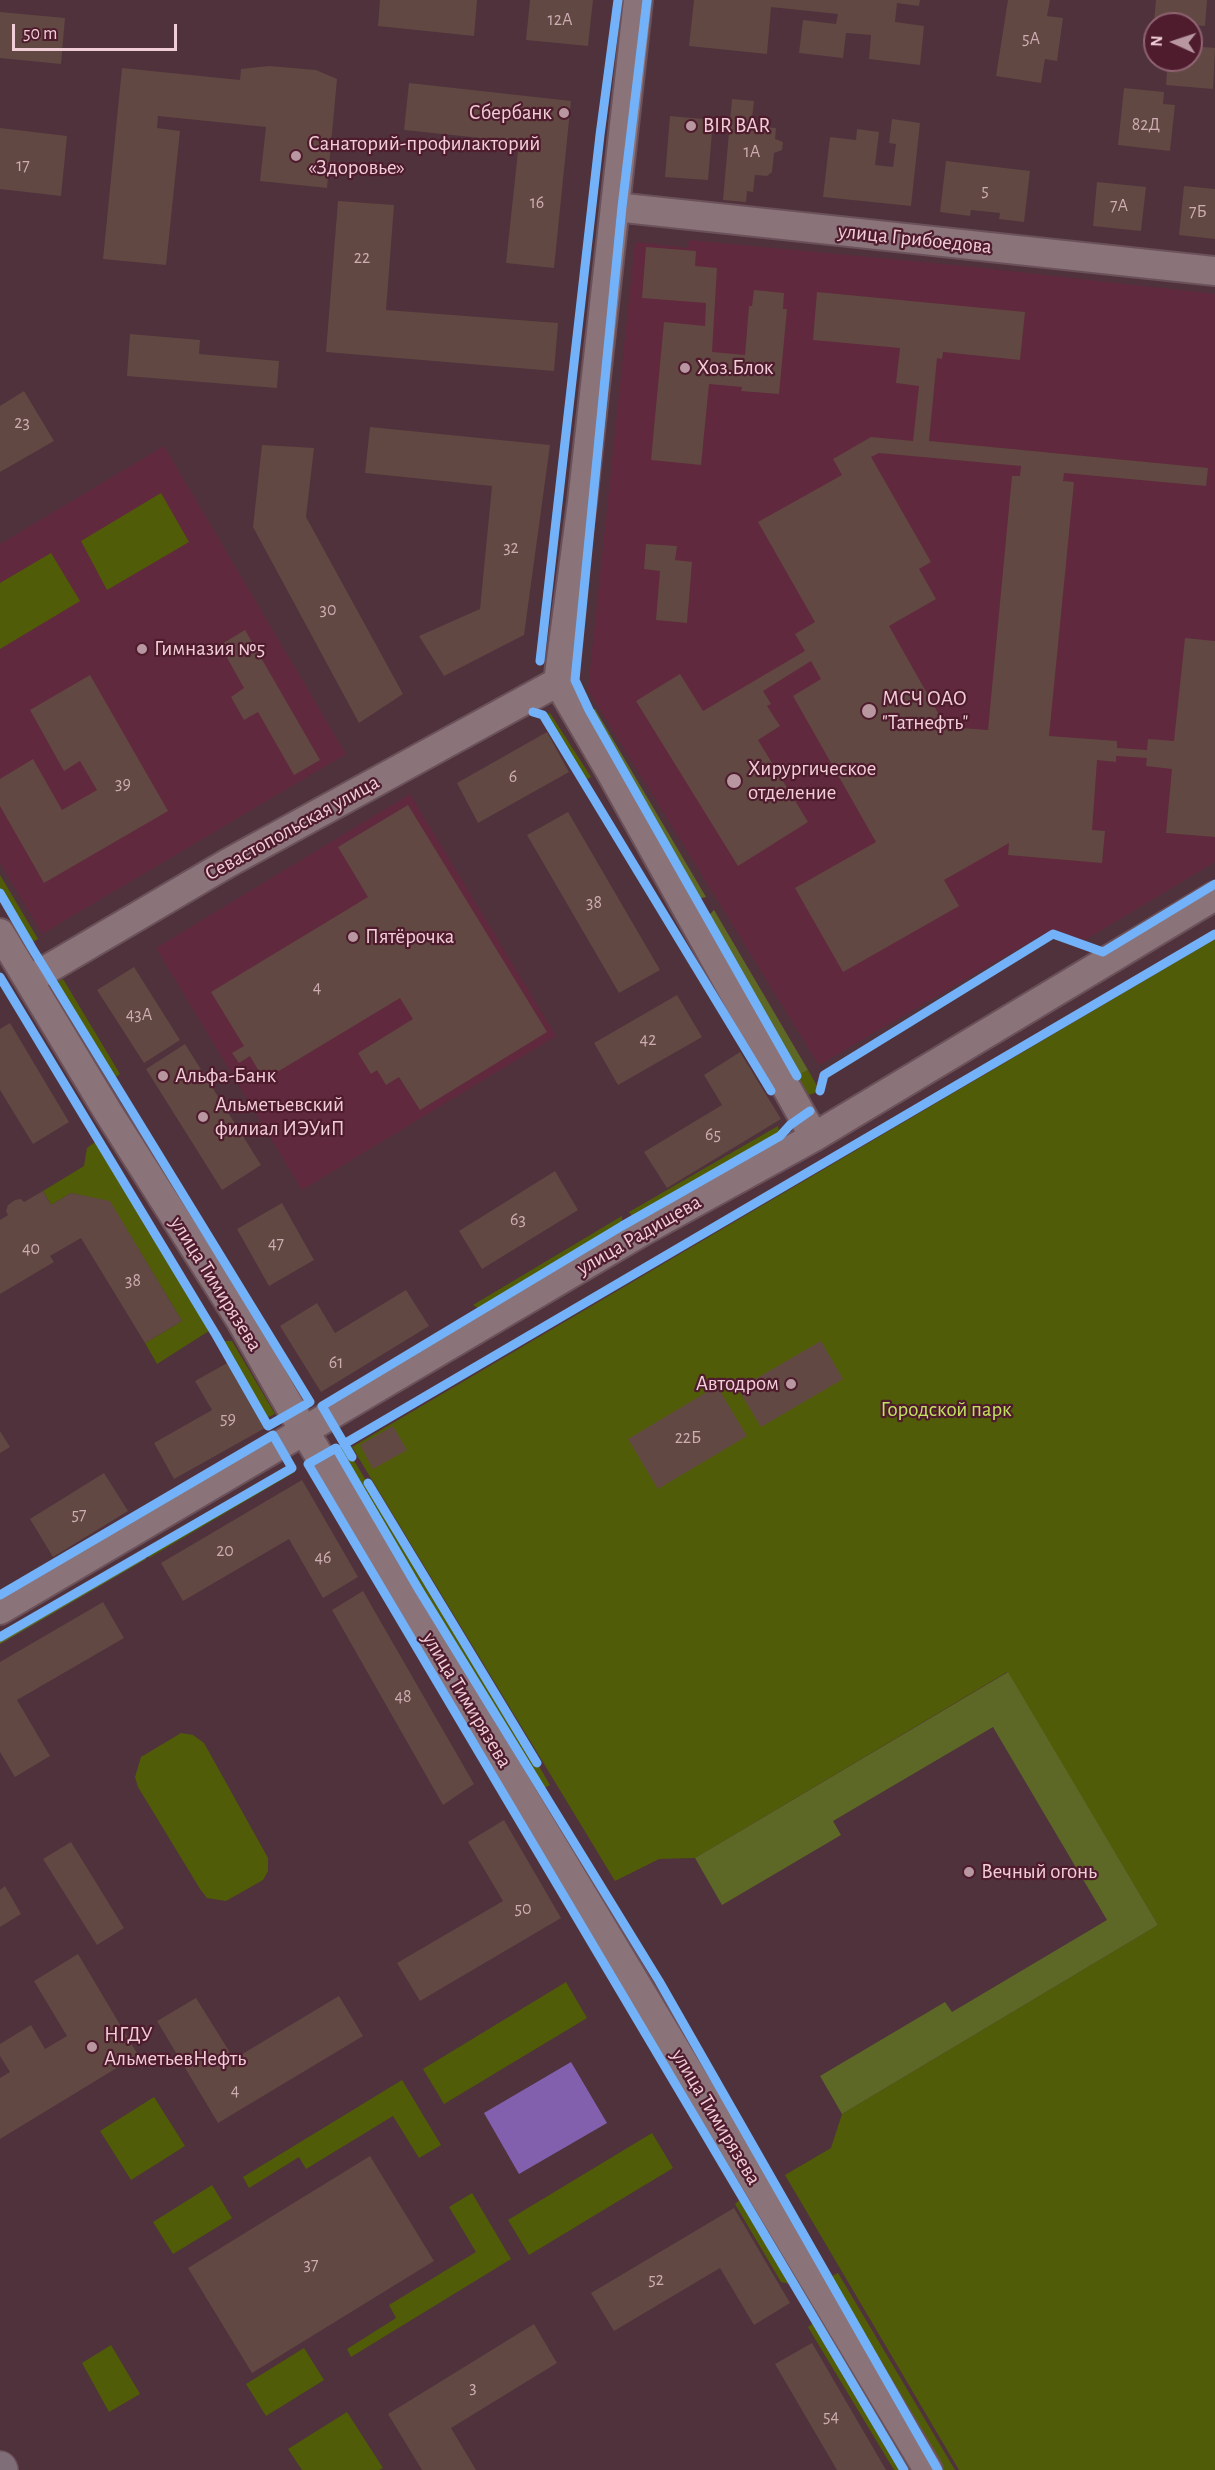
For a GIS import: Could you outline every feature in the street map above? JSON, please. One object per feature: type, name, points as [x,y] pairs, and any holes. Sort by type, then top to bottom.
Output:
[{"type":"street","points":[[638,0],[582,502],[558,682],[616,781],[814,1137]]},
{"type":"street","name":"улица Грибоедова","points":[[615,207],[1215,271]]},
{"type":"street","name":"Севастопольская улица","points":[[29,980],[228,863],[558,682]]},
{"type":"street","name":"улица Радищева","points":[[0,1610],[643,1231],[814,1137],[1215,896]]},
{"type":"street","name":"улица Тимирязева","points":[[0,933],[108,1112],[241,1321],[928,2470]]},
{"type":"shaded area","points":[[689,240],[965,266],[1215,294],[1215,862],[1080,943],[1047,932],[819,1065],[588,690],[635,242],[688,248]]},
{"type":"shaded area","name":"Гимназия №5","points":[[164,446],[346,754],[42,934],[0,863],[0,544]]},
{"type":"shaded area","points":[[410,794],[556,1036],[302,1190],[156,948]]},
{"type":"shaded area","points":[[571,2062],[607,2123],[519,2174],[484,2113]]},
{"type":"green space","points":[[161,493],[189,542],[107,590],[81,541]]},
{"type":"green space","points":[[51,553],[80,601],[0,649],[0,583]]},
{"type":"green space","points":[[595,709],[706,897],[697,899],[589,710]]},
{"type":"green space","points":[[550,713],[591,777],[582,782],[543,715]]},
{"type":"green space","points":[[0,875],[38,939],[29,944],[0,893]]},
{"type":"green space","points":[[714,910],[808,1070],[797,1076],[707,917]]},
{"type":"green space","name":"Городской парк","points":[[1215,939],[1215,2470],[959,2470],[785,2175],[831,2148],[842,2114],[1158,1925],[1007,1672],[695,1858],[659,1859],[615,1881],[352,1447]]},
{"type":"green space","points":[[63,979],[120,1074],[112,1080],[54,984]]},
{"type":"green space","points":[[808,1070],[820,1091],[809,1095],[797,1076]]},
{"type":"green space","points":[[778,1126],[780,1136],[635,1220],[629,1212]]},
{"type":"green space","points":[[98,1140],[212,1329],[157,1364],[145,1343],[182,1321],[110,1202],[71,1193],[51,1205],[43,1191],[84,1166],[87,1148]]},
{"type":"green space","points":[[622,1216],[622,1226],[481,1310],[473,1305]]},
{"type":"green space","points":[[219,1341],[232,1341],[275,1414],[264,1419]]},
{"type":"green space","points":[[344,1444],[550,1785],[541,1790],[443,1630],[336,1448]]},
{"type":"green space","points":[[292,1468],[295,1472],[149,1558],[147,1553]]},
{"type":"green space","points":[[144,1555],[146,1559],[0,1644],[0,1637]]},
{"type":"green space","points":[[1008,1672],[1158,1925],[842,2114],[820,2076],[945,2002],[952,2012],[1107,1920],[993,1727],[833,1821],[841,1835],[722,1905],[695,1858]]},
{"type":"green space","points":[[181,1733],[193,1735],[204,1743],[268,1858],[268,1871],[263,1880],[226,1901],[207,1898],[200,1889],[138,1787],[135,1777],[141,1757]]},
{"type":"green space","points":[[566,1982],[587,2018],[444,2104],[423,2069]]},
{"type":"green space","points":[[402,2080],[441,2145],[419,2158],[393,2116],[306,2169],[299,2157],[249,2188],[243,2177]]},
{"type":"green space","points":[[154,2097],[185,2146],[131,2180],[100,2131]]},
{"type":"green space","points":[[652,2133],[673,2168],[529,2255],[508,2220]]},
{"type":"green space","points":[[212,2185],[232,2218],[173,2254],[153,2222]]},
{"type":"green space","points":[[472,2193],[511,2259],[351,2357],[347,2349],[396,2318],[389,2305],[476,2252],[449,2207]]},
{"type":"green space","points":[[743,2197],[795,2285],[781,2282],[735,2204]]},
{"type":"green space","points":[[838,2273],[955,2470],[938,2470],[828,2278]]},
{"type":"green space","points":[[816,2321],[904,2470],[894,2470],[808,2327]]},
{"type":"green space","points":[[111,2345],[140,2394],[109,2412],[82,2363]]},
{"type":"green space","points":[[304,2348],[324,2380],[266,2416],[246,2384]]},
{"type":"green space","points":[[347,2412],[383,2468],[379,2470],[302,2470],[288,2449]]},
{"type":"building","points":[[380,0],[477,0],[474,36],[378,26]]},
{"type":"building","points":[[530,0],[593,0],[588,46],[526,40]]},
{"type":"building","points":[[694,0],[920,0],[919,6],[897,3],[895,22],[924,26],[920,65],[869,59],[871,35],[846,33],[843,58],[799,53],[803,20],[836,24],[838,14],[771,7],[767,54],[689,46]]},
{"type":"building","points":[[1008,0],[1050,0],[1047,16],[1063,18],[1057,61],[1045,59],[1041,83],[996,76]]},
{"type":"building","points":[[1156,0],[1207,0],[1205,26],[1203,26],[1203,12],[1155,12]]},
{"type":"building","points":[[0,12],[65,18],[61,64],[0,58]]},
{"type":"building","points":[[1203,47],[1215,48],[1213,89],[1166,85],[1167,72],[1203,72]]},
{"type":"building","name":"Санаторий-профилакторий «Здоровье»","points":[[269,66],[316,70],[337,79],[327,188],[260,181],[266,127],[158,116],[157,128],[180,131],[166,265],[103,259],[122,68],[240,80],[241,69]]},
{"type":"building","points":[[409,83],[571,101],[554,268],[506,263],[519,142],[404,130]]},
{"type":"building","points":[[1124,88],[1164,92],[1163,104],[1175,105],[1170,151],[1118,145]]},
{"type":"building","points":[[732,99],[754,101],[751,126],[776,128],[775,139],[783,142],[782,150],[774,153],[772,172],[767,176],[755,175],[753,192],[747,191],[746,202],[723,200]]},
{"type":"building","points":[[670,116],[713,120],[708,180],[665,177]]},
{"type":"building","points":[[892,119],[920,123],[911,206],[823,197],[830,137],[856,140],[857,129],[879,132],[875,165],[893,167],[896,144],[889,143]]},
{"type":"building","points":[[0,128],[67,136],[61,196],[0,189]]},
{"type":"building","points":[[946,161],[1030,171],[1024,222],[999,219],[1000,213],[971,210],[970,216],[940,212]]},
{"type":"building","points":[[1097,182],[1146,187],[1141,231],[1093,226]]},
{"type":"building","points":[[1184,186],[1215,189],[1215,239],[1179,235]]},
{"type":"building","points":[[338,201],[394,205],[386,310],[558,323],[554,371],[326,352]]},
{"type":"building","points":[[646,247],[696,251],[695,266],[717,268],[712,352],[745,355],[749,306],[752,306],[754,290],[784,293],[783,309],[787,309],[779,394],[741,391],[742,387],[709,384],[701,465],[651,460],[664,322],[705,326],[706,303],[642,298]]},
{"type":"building","points":[[817,292],[1025,312],[1020,360],[943,352],[942,359],[937,358],[929,441],[1208,468],[1206,486],[1064,473],[1063,481],[1074,482],[1049,736],[1117,741],[1117,748],[1147,750],[1148,739],[1174,741],[1185,638],[1215,641],[1215,837],[1166,833],[1172,769],[1146,766],[1147,758],[1116,756],[1116,762],[1097,760],[1092,830],[1105,831],[1102,863],[1008,855],[1009,843],[944,880],[959,906],[843,972],[795,888],[876,842],[793,696],[821,679],[811,661],[763,691],[771,704],[767,706],[780,726],[758,740],[808,822],[738,866],[636,701],[680,674],[703,711],[805,651],[795,634],[815,622],[758,522],[842,475],[833,459],[871,437],[913,441],[919,386],[896,383],[900,348],[813,340]],"holes":[[[879,453],[1021,466],[1020,476],[1012,476],[988,730],[946,727],[889,626],[936,599],[919,569],[931,562],[871,457]]]},
{"type":"building","points":[[130,334],[200,340],[199,354],[279,361],[277,388],[127,376]]},
{"type":"building","points":[[24,391],[54,441],[0,472],[0,406]]},
{"type":"building","points":[[370,427],[550,445],[524,635],[444,676],[419,636],[480,609],[492,486],[365,473]]},
{"type":"building","points":[[262,445],[314,448],[306,517],[403,694],[359,723],[253,527]]},
{"type":"building","points":[[646,544],[677,546],[675,560],[692,562],[687,623],[656,620],[660,571],[644,569]]},
{"type":"building","points":[[245,630],[320,760],[294,775],[258,712],[244,720],[231,697],[244,688],[220,645]]},
{"type":"building","points":[[90,675],[168,811],[44,883],[0,806],[0,779],[33,759],[62,810],[97,790],[80,761],[64,771],[30,710]]},
{"type":"building","points":[[547,732],[569,772],[478,823],[457,783]]},
{"type":"building","points":[[408,805],[547,1032],[420,1110],[399,1077],[386,1085],[377,1070],[371,1074],[358,1053],[413,1019],[400,998],[264,1080],[250,1056],[239,1063],[232,1053],[244,1046],[211,992],[368,897],[338,847]]},
{"type":"building","points":[[568,812],[660,970],[619,993],[527,835]]},
{"type":"building","points":[[134,967],[180,1040],[144,1063],[97,990]]},
{"type":"building","points":[[677,995],[702,1037],[618,1085],[594,1043]]},
{"type":"building","points":[[10,1023],[69,1122],[33,1144],[0,1090],[0,1029]]},
{"type":"building","name":"Альметьевский филиал ИЭУиП","points":[[185,1044],[261,1165],[222,1190],[146,1069]]},
{"type":"building","points":[[740,1052],[781,1119],[667,1188],[644,1152],[722,1105],[704,1075]]},
{"type":"building","points":[[555,1171],[578,1210],[482,1269],[459,1231]]},
{"type":"building","points":[[43,1191],[51,1205],[71,1193],[110,1201],[182,1321],[145,1343],[81,1238],[50,1256],[54,1262],[0,1294],[0,1220],[8,1215],[6,1211],[8,1205],[15,1200],[21,1199],[24,1202]]},
{"type":"building","points":[[282,1203],[314,1260],[269,1286],[237,1229]]},
{"type":"building","points":[[406,1290],[429,1326],[321,1392],[280,1326],[317,1303],[335,1333]]},
{"type":"building","name":"Автодром","points":[[821,1341],[843,1379],[761,1427],[738,1389]]},
{"type":"building","points":[[229,1362],[265,1428],[174,1479],[154,1443],[212,1410],[195,1381]]},
{"type":"building","points":[[717,1386],[747,1436],[658,1489],[628,1439]]},
{"type":"building","points":[[393,1426],[407,1450],[373,1469],[360,1445]]},
{"type":"building","points":[[0,1431],[10,1447],[0,1453]]},
{"type":"building","points":[[104,1473],[128,1511],[53,1557],[30,1519]]},
{"type":"building","points":[[302,1480],[358,1577],[323,1598],[289,1539],[183,1601],[161,1563]]},
{"type":"building","points":[[363,1591],[474,1784],[443,1805],[332,1610]]},
{"type":"building","points":[[103,1602],[124,1638],[17,1700],[50,1756],[15,1777],[0,1752],[0,1662]]},
{"type":"building","points":[[504,1820],[561,1918],[420,2001],[397,1963],[503,1901],[468,1842]]},
{"type":"building","points":[[71,1842],[124,1928],[97,1945],[43,1859]]},
{"type":"building","points":[[5,1886],[21,1914],[0,1927],[0,1890]]},
{"type":"building","name":"НГДУ АльметьевНефть","points":[[78,1954],[138,2055],[0,2139],[0,2078],[10,2072],[0,2056],[0,2044],[31,2025],[45,2049],[67,2036],[34,1981]]},
{"type":"building","points":[[339,1996],[363,2036],[218,2123],[157,2021],[196,1998],[234,2059]]},
{"type":"building","points":[[370,2156],[434,2261],[252,2373],[188,2268]]},
{"type":"building","points":[[734,2208],[790,2303],[754,2325],[720,2268],[614,2331],[591,2293]]},
{"type":"building","points":[[534,2324],[557,2363],[451,2428],[476,2470],[422,2470],[388,2414]]},
{"type":"building","points":[[812,2343],[886,2470],[837,2470],[775,2364]]},
{"type":"cycle path","points":[[540,661],[600,135],[618,0]]},
{"type":"cycle path","points":[[647,0],[622,207],[575,680],[589,710],[797,1076]]},
{"type":"cycle path","points":[[533,712],[543,715],[771,1091]]},
{"type":"cycle path","points":[[820,1091],[824,1075],[1053,934],[1103,952],[1215,884]]},
{"type":"cycle path","points":[[0,893],[310,1402],[268,1426],[216,1335],[0,977]]},
{"type":"cycle path","points":[[344,1444],[1215,934]]},
{"type":"cycle path","points":[[352,1457],[322,1406],[622,1226],[780,1136],[790,1125],[810,1111]]},
{"type":"cycle path","points":[[0,1595],[273,1435],[292,1468],[0,1637]]},
{"type":"cycle path","points":[[904,2470],[308,1464],[336,1448],[419,1590],[659,1981],[938,2470]]},
{"type":"cycle path","points":[[368,1483],[537,1763]]},
{"type":"place","name":"Сбербанк","points":[[564,113]]},
{"type":"place","name":"BIR BAR","points":[[691,126]]},
{"type":"place","name":"Санаторий-профилакторий «Здоровье»","points":[[296,156]]},
{"type":"place","name":"Хоз.Блок","points":[[685,368]]},
{"type":"place","name":"Гимназия №5","points":[[142,649]]},
{"type":"place","name":"МСЧ ОАО \"Татнефть\"","points":[[869,711]]},
{"type":"place","name":"Хирургическое отделение","points":[[734,781]]},
{"type":"place","name":"Пятёрочка","points":[[353,937]]},
{"type":"place","name":"Альфа-Банк","points":[[163,1076]]},
{"type":"place","name":"Альметьевский филиал ИЭУиП","points":[[203,1117]]},
{"type":"place","name":"Автодром","points":[[791,1384]]},
{"type":"place","name":"Вечный огонь","points":[[969,1872]]},
{"type":"place","name":"НГДУ АльметьевНефть","points":[[92,2047]]}]
